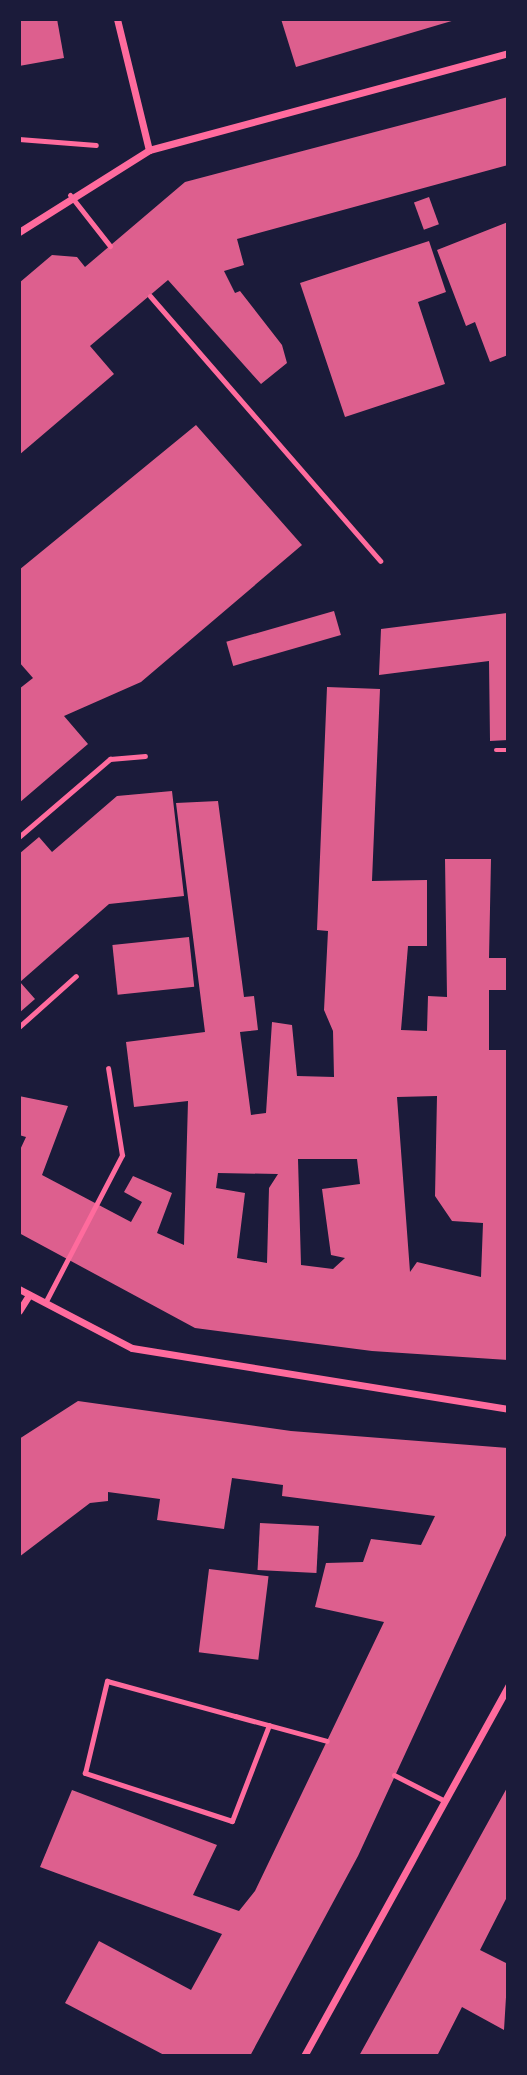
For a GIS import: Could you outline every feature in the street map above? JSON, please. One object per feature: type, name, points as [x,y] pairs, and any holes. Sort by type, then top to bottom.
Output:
[{"type":"street","points":[[117,19],[149,150]]},
{"type":"street","points":[[19,232],[70,195],[149,150],[508,53]]},
{"type":"street","points":[[19,1289],[132,1348],[508,1409]]},
{"type":"street","points":[[19,1311],[29,1295]]},
{"type":"street","points":[[304,2056],[508,1686]]},
{"type":"lane","points":[[70,195],[110,246]]},
{"type":"lane","points":[[150,296],[380,561]]},
{"type":"lane","points":[[46,1303],[122,1155],[108,1069]]},
{"type":"lane","points":[[269,1725],[232,1821],[85,1773],[107,1682],[269,1725],[327,1741]]},
{"type":"lane","points":[[394,1776],[443,1800]]},
{"type":"path","points":[[19,139],[149,150]]},
{"type":"path","points":[[496,750],[508,750]]},
{"type":"path","points":[[19,837],[110,759],[145,756]]},
{"type":"path","points":[[19,1027],[76,976]]},
{"type":"building","points":[[19,19],[57,19],[64,58],[19,66]]},
{"type":"building","points":[[281,19],[455,19],[455,20],[296,67]]},
{"type":"building","points":[[508,97],[508,165],[237,239],[244,265],[224,271],[235,293],[240,291],[282,345],[287,363],[261,384],[168,280],[90,346],[114,374],[19,455],[19,283],[52,255],[77,257],[85,267],[185,182]]},
{"type":"building","points":[[429,197],[439,224],[424,230],[414,202]]},
{"type":"building","points":[[508,222],[508,355],[490,362],[475,322],[466,326],[437,250]]},
{"type":"building","points":[[429,241],[446,292],[418,302],[445,384],[345,417],[300,283]]},
{"type":"building","points":[[196,425],[302,545],[141,682],[64,716],[88,744],[19,803],[19,689],[33,678],[19,662],[19,570]]},
{"type":"building","points":[[334,611],[341,635],[233,666],[226,642]]},
{"type":"building","points":[[507,613],[508,740],[490,741],[489,661],[379,675],[381,629]]},
{"type":"building","points":[[327,687],[380,689],[372,881],[427,880],[427,946],[408,946],[401,1030],[427,1031],[428,996],[447,997],[445,859],[491,859],[489,958],[508,958],[508,990],[489,990],[489,1050],[508,1050],[508,1360],[372,1351],[195,1328],[19,1233],[19,1152],[26,1137],[19,1135],[19,1096],[68,1106],[42,1175],[131,1222],[142,1202],[124,1192],[133,1176],[172,1193],[157,1233],[184,1245],[188,1101],[134,1107],[126,1042],[205,1032],[176,803],[218,801],[244,997],[254,996],[258,1030],[240,1032],[251,1115],[266,1113],[272,1022],[292,1025],[297,1076],[334,1077],[333,1031],[324,1010],[328,931],[317,930]],"holes":[[[437,1096],[435,1196],[452,1221],[483,1223],[481,1277],[417,1262],[410,1272],[397,1097]],[[298,1159],[357,1159],[360,1184],[322,1189],[331,1255],[345,1258],[333,1269],[301,1265]],[[218,1173],[278,1174],[269,1188],[267,1263],[237,1258],[245,1193],[216,1188]]]},
{"type":"building","points":[[172,791],[184,896],[109,904],[20,982],[35,999],[19,1013],[19,854],[39,837],[52,852],[117,796]]},
{"type":"building","points":[[189,937],[194,987],[118,995],[112,945]]},
{"type":"building","points":[[78,1401],[291,1431],[508,1448],[508,1531],[358,1856],[250,2056],[166,2056],[65,2003],[99,1941],[191,1990],[222,1934],[40,1867],[72,1790],[217,1845],[193,1895],[239,1911],[255,1891],[384,1622],[315,1607],[326,1563],[363,1562],[371,1539],[421,1545],[435,1516],[282,1496],[283,1485],[232,1478],[224,1529],[157,1520],[160,1499],[108,1492],[108,1501],[90,1503],[19,1557],[19,1439]]},
{"type":"building","points":[[260,1523],[319,1526],[316,1573],[258,1570]]},
{"type":"building","points":[[209,1569],[269,1576],[258,1660],[199,1652]]},
{"type":"building","points":[[508,1786],[508,1895],[480,1950],[508,1964],[504,2030],[462,2007],[437,2056],[359,2056]]}]
